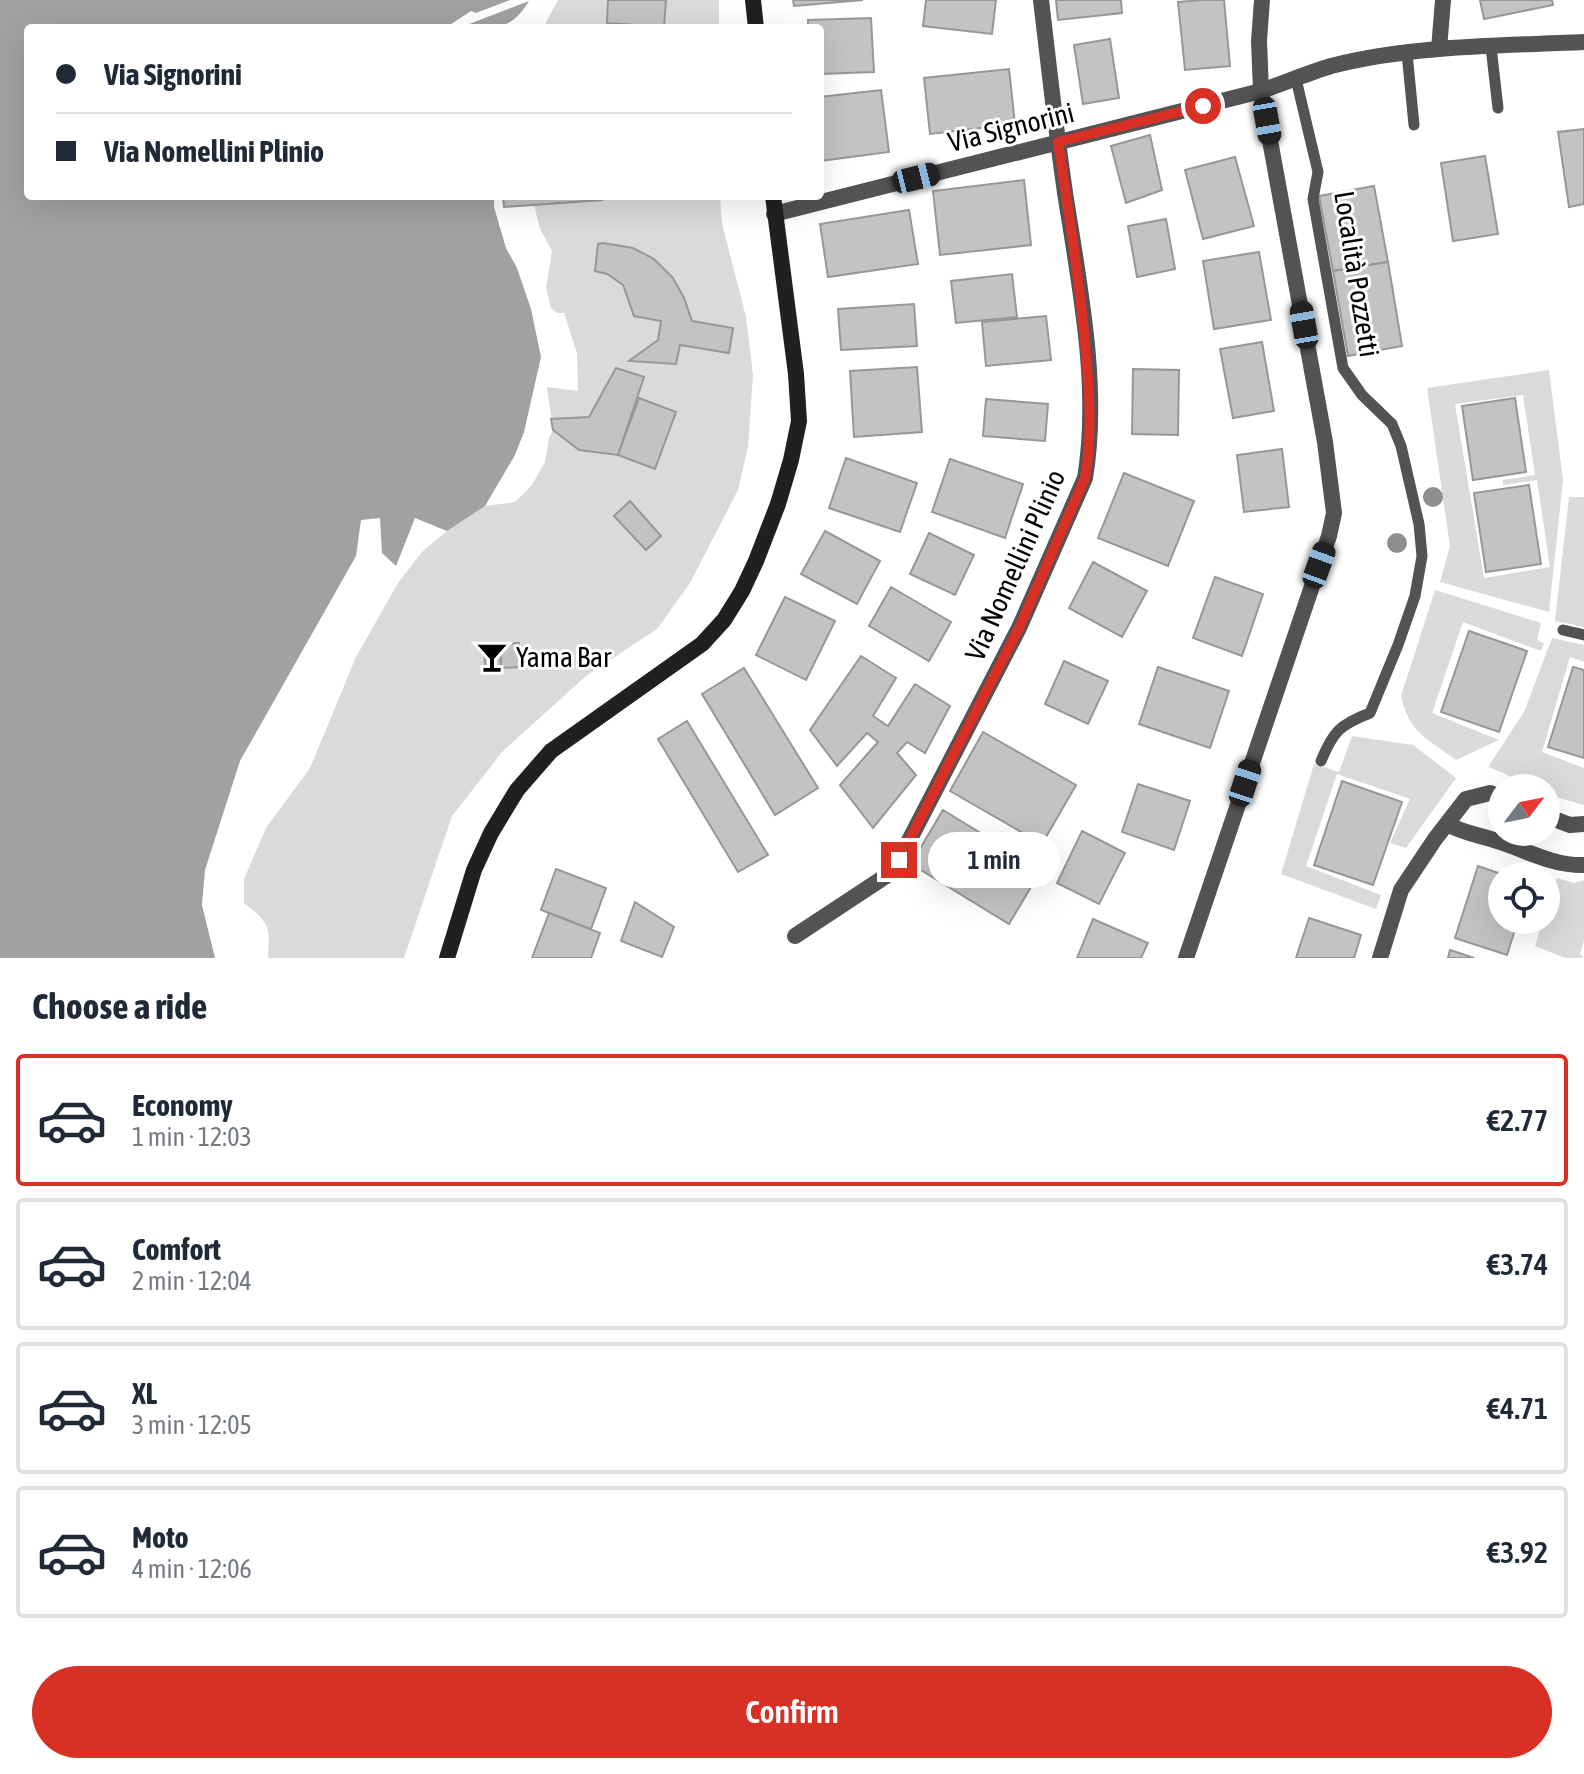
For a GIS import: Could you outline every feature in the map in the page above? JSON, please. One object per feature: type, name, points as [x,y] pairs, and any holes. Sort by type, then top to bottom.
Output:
[{"type":"street","points":[[753,0],[756,24]]},
{"type":"street","name":"Via Nomellini Plinio","points":[[795,936],[886,876],[899,860],[1019,628],[1085,478],[1090,451],[1089,388],[1081,295],[1041,0]]},
{"type":"street","points":[[1186,958],[1329,536],[1334,513],[1325,442],[1261,91],[1259,41],[1262,0]]},
{"type":"street","points":[[1439,49],[1443,0]]},
{"type":"street","points":[[1261,91],[1329,67],[1407,53],[1584,42]]},
{"type":"street","name":"Via Signorini","points":[[774,214],[1261,91]]},
{"type":"street","points":[[447,958],[474,870],[491,833],[517,790],[551,751],[702,644],[724,620],[756,561],[783,490],[799,421],[796,374],[773,200]]},
{"type":"street","points":[[1380,958],[1401,890],[1466,799],[1488,794]]},
{"type":"street","points":[[1560,821],[1570,825],[1584,824]]},
{"type":"street","points":[[1447,824],[1465,834],[1497,840],[1542,858],[1584,865]]},
{"type":"lane","points":[[1491,47],[1498,108]]},
{"type":"lane","points":[[1407,53],[1414,125]]},
{"type":"lane","name":"Località Pozzetti","points":[[1296,79],[1318,172],[1313,199],[1343,368],[1362,395],[1392,424],[1413,493],[1422,556],[1415,596],[1370,713],[1352,720],[1332,734],[1321,761]]},
{"type":"lane","points":[[1563,630],[1584,635]]},
{"type":"shaded area","points":[[0,0],[510,0],[476,13],[471,11],[451,24],[24,24],[24,200],[494,200],[506,248],[517,268],[531,309],[541,357],[524,432],[515,455],[485,506],[447,531],[415,518],[396,566],[382,553],[380,518],[361,520],[356,556],[240,761],[205,870],[202,905],[215,958],[0,958]]},
{"type":"shaded area","points":[[558,0],[719,0],[719,24],[545,24]]},
{"type":"shaded area","points":[[529,1],[507,24],[469,24]]},
{"type":"shaded area","points":[[602,200],[720,200],[722,223],[746,317],[753,375],[748,447],[738,490],[690,583],[657,629],[586,676],[503,751],[452,816],[404,958],[268,958],[266,926],[244,903],[244,879],[266,828],[310,768],[356,657],[398,583],[422,552],[485,506],[515,502],[532,485],[545,462],[553,430],[547,387],[578,391],[577,353],[564,313],[557,313],[551,308],[546,288],[552,251],[540,229],[534,205]]},
{"type":"shaded area","points":[[1549,370],[1563,480],[1549,612],[1440,582],[1450,546],[1427,388]],"holes":[[[1523,395],[1535,475],[1503,480],[1503,485],[1537,480],[1550,567],[1484,578],[1455,404]]]},
{"type":"shaded area","points":[[1569,497],[1584,497],[1584,627],[1555,621]]},
{"type":"shaded area","points":[[1435,590],[1541,623],[1537,640],[1544,643],[1541,651],[1463,622],[1432,713],[1499,740],[1456,760],[1415,727],[1401,696]]},
{"type":"shaded area","points":[[1552,638],[1584,645],[1584,662],[1570,657],[1542,752],[1584,768],[1584,805],[1560,798],[1560,774],[1505,774],[1488,767],[1524,712]]},
{"type":"shaded area","points":[[1352,736],[1413,745],[1456,778],[1406,848],[1390,843],[1410,799],[1337,774],[1306,866],[1381,895],[1376,909],[1281,874],[1314,764],[1339,772]]},
{"type":"shaded area","points":[[1560,879],[1574,883],[1584,880],[1584,940],[1580,954],[1584,958],[1565,958],[1535,946],[1539,934],[1560,934]]},
{"type":"building","points":[[608,0],[666,0],[664,24],[607,23]]},
{"type":"building","points":[[793,0],[863,0],[794,6]]},
{"type":"building","points":[[926,0],[996,0],[992,34],[923,26]]},
{"type":"building","points":[[1056,0],[1121,0],[1122,13],[1058,20]]},
{"type":"building","points":[[1224,0],[1230,66],[1185,70],[1178,2]]},
{"type":"building","points":[[1480,0],[1552,0],[1553,5],[1484,19]]},
{"type":"building","points":[[871,18],[874,72],[824,74],[824,24],[808,24],[808,20]]},
{"type":"building","points":[[1110,39],[1119,98],[1083,104],[1074,45]]},
{"type":"building","points":[[1009,69],[1015,124],[930,134],[924,78]]},
{"type":"building","points":[[881,90],[889,152],[824,160],[824,97]]},
{"type":"building","points":[[1584,129],[1584,204],[1569,207],[1558,132]]},
{"type":"building","points":[[1150,135],[1162,190],[1126,203],[1111,146]]},
{"type":"building","points":[[1485,156],[1498,234],[1453,241],[1441,163]]},
{"type":"building","points":[[1235,157],[1254,226],[1203,239],[1185,170]]},
{"type":"building","points":[[1024,180],[1031,245],[940,255],[933,191]]},
{"type":"building","points":[[1374,186],[1388,262],[1333,271],[1319,196]]},
{"type":"building","points":[[503,200],[602,200],[504,207]]},
{"type":"building","points":[[909,210],[918,264],[828,277],[820,224]]},
{"type":"building","points":[[1166,219],[1175,269],[1137,277],[1128,226]]},
{"type":"building","points":[[598,244],[633,248],[654,259],[673,278],[692,321],[733,328],[729,353],[680,345],[676,364],[629,361],[658,340],[661,321],[634,316],[623,285],[607,274],[595,271]]},
{"type":"building","points":[[1259,252],[1271,320],[1214,329],[1203,261]]},
{"type":"building","points":[[1388,262],[1402,346],[1348,356],[1333,271]]},
{"type":"building","points":[[1012,274],[1017,317],[956,323],[951,281]]},
{"type":"building","points":[[914,304],[917,346],[841,350],[838,309]]},
{"type":"building","points":[[1046,316],[1051,360],[986,366],[982,322]]},
{"type":"building","points":[[1262,342],[1274,411],[1233,418],[1220,349]]},
{"type":"building","points":[[917,367],[922,432],[854,437],[850,371]]},
{"type":"building","points":[[616,368],[644,377],[618,455],[579,450],[553,430],[551,419],[589,417]]},
{"type":"building","points":[[1133,369],[1179,370],[1178,435],[1132,434]]},
{"type":"building","points":[[639,398],[676,412],[655,469],[618,455]]},
{"type":"building","points":[[1515,398],[1526,472],[1473,480],[1462,406]]},
{"type":"building","points":[[986,399],[1048,404],[1045,441],[983,436]]},
{"type":"building","points":[[1282,449],[1289,507],[1244,512],[1237,455]]},
{"type":"building","points":[[846,458],[917,483],[900,532],[829,508]]},
{"type":"building","points":[[950,459],[1023,484],[1005,538],[932,512]]},
{"type":"building","points":[[1124,473],[1194,501],[1168,566],[1098,538]]},
{"type":"building","points":[[1529,485],[1541,564],[1486,572],[1474,493]]},
{"type":"building","points":[[630,501],[661,536],[646,550],[614,516]]},
{"type":"building","points":[[825,531],[880,561],[857,604],[801,574]]},
{"type":"building","points":[[929,533],[974,555],[955,595],[910,574]]},
{"type":"building","points":[[1093,562],[1147,591],[1122,637],[1069,608]]},
{"type":"building","points":[[1215,577],[1263,594],[1242,656],[1193,638]]},
{"type":"building","points":[[891,587],[951,622],[929,661],[869,626]]},
{"type":"building","points":[[785,597],[835,621],[806,680],[756,655]]},
{"type":"building","points":[[1469,631],[1527,651],[1499,732],[1441,712]]},
{"type":"building","points":[[519,643],[521,667],[501,668],[500,644]]},
{"type":"building","points":[[500,644],[501,668],[485,669],[484,645]]},
{"type":"building","points":[[861,656],[896,678],[873,716],[888,726],[915,684],[950,706],[925,753],[907,742],[897,753],[916,775],[873,828],[840,785],[878,742],[867,733],[837,766],[810,730]]},
{"type":"building","points":[[1064,661],[1108,681],[1088,724],[1045,704]]},
{"type":"building","points":[[1158,667],[1229,691],[1210,748],[1139,724]]},
{"type":"building","points":[[1573,667],[1584,670],[1584,758],[1548,747]]},
{"type":"building","points":[[744,668],[818,788],[775,815],[702,694]]},
{"type":"building","points":[[687,721],[768,855],[738,872],[658,739]]},
{"type":"building","points":[[983,732],[1076,785],[1042,844],[950,791]]},
{"type":"building","points":[[1342,781],[1402,802],[1373,885],[1314,865]]},
{"type":"building","points":[[1138,784],[1190,801],[1174,850],[1122,832]]},
{"type":"building","points":[[943,810],[1041,870],[1009,924],[911,864]]},
{"type":"building","points":[[1082,831],[1125,853],[1099,904],[1057,883]]},
{"type":"building","points":[[1478,866],[1488,869],[1488,934],[1514,934],[1507,955],[1455,938]]},
{"type":"building","points":[[556,869],[606,888],[591,929],[541,910]]},
{"type":"building","points":[[635,902],[674,927],[662,957],[621,941]]},
{"type":"building","points":[[549,913],[600,933],[591,958],[532,958]]},
{"type":"building","points":[[1309,918],[1361,935],[1354,958],[1296,958]]},
{"type":"building","points":[[1093,919],[1148,943],[1141,958],[1077,958]]},
{"type":"building","points":[[1450,950],[1474,958],[1448,958]]},
{"type":"place","name":"Yama Bar","points":[[492,657]]},
{"type":"route","points":[[899,860],[1019,628],[1085,478],[1090,451],[1089,388],[1081,295],[1058,142],[1203,106]]}]
